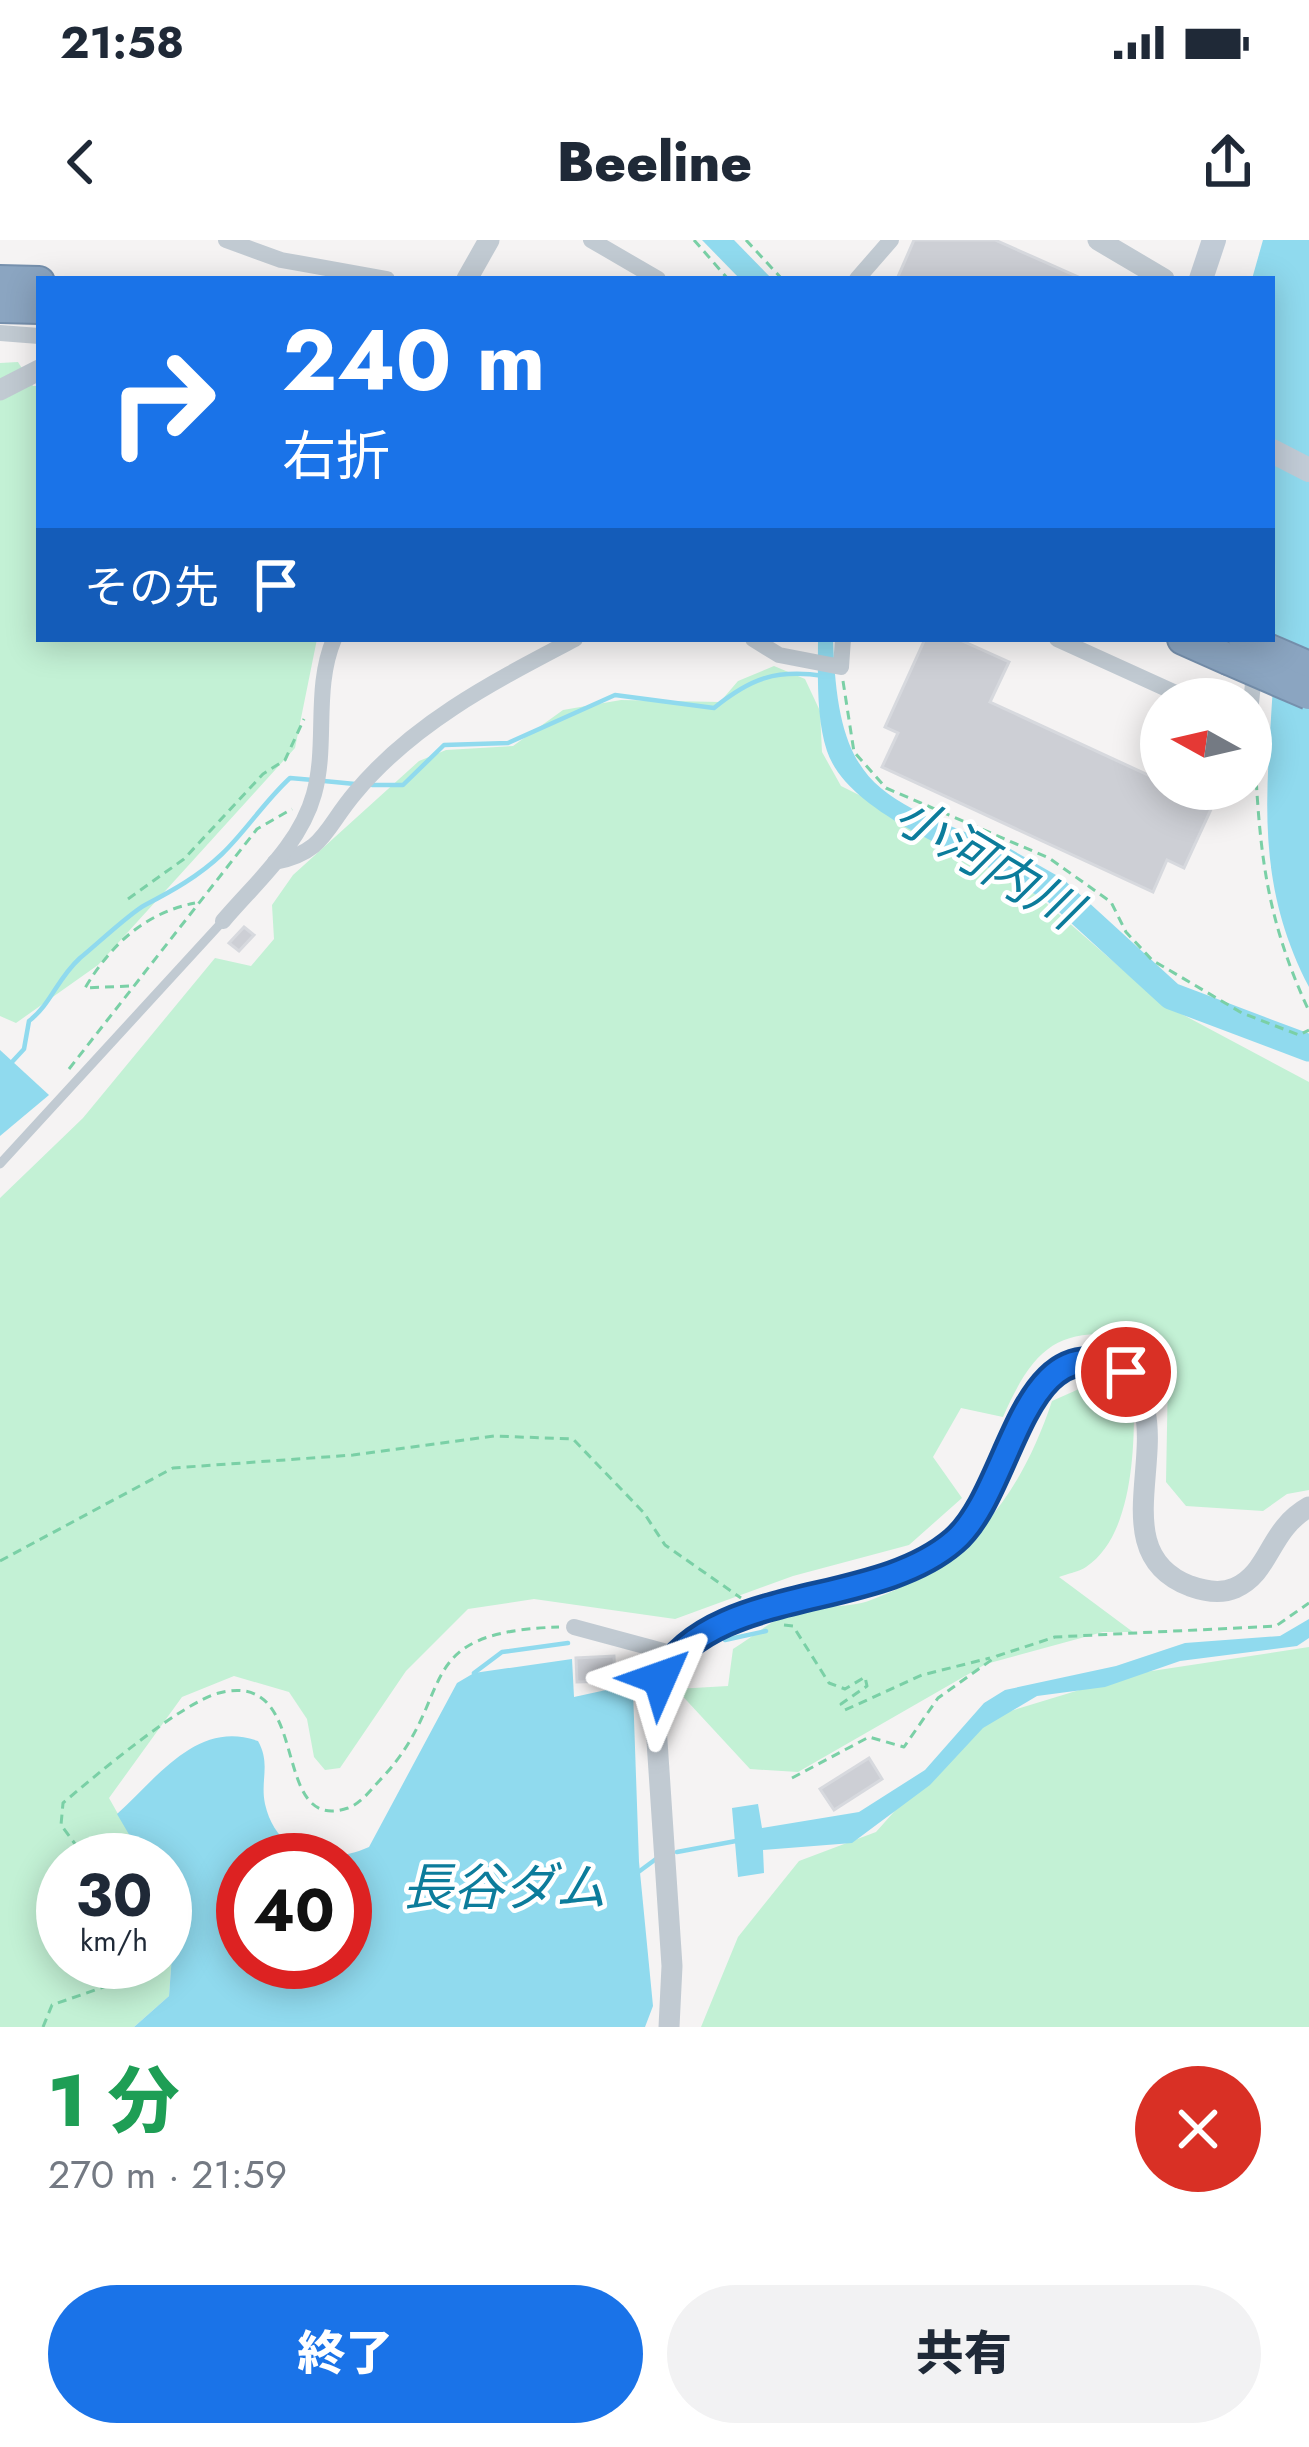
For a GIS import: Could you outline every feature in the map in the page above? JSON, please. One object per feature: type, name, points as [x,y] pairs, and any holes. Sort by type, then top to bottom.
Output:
[{"type":"highway","points":[[0,281],[36,282]]},
{"type":"highway","points":[[0,307],[36,308]]},
{"type":"highway","points":[[1199,642],[1309,667]]},
{"type":"highway","points":[[1236,649],[1309,694]]},
{"type":"main road","points":[[1202,276],[1214,240]]},
{"type":"main road","points":[[1275,453],[1309,470]]},
{"type":"street","points":[[226,240],[281,260],[370,276]]},
{"type":"street","points":[[469,276],[489,240]]},
{"type":"street","points":[[591,240],[653,276]]},
{"type":"street","points":[[860,276],[891,240]]},
{"type":"street","points":[[1098,240],[1159,276]]},
{"type":"street","points":[[0,334],[36,335]]},
{"type":"street","points":[[0,390],[36,372]]},
{"type":"street","points":[[223,921],[304,822],[313,797],[321,703],[333,642]]},
{"type":"street","points":[[275,862],[313,851],[356,792],[413,735],[477,691],[569,642]]},
{"type":"street","points":[[758,642],[779,655],[841,668],[843,642]]},
{"type":"street","points":[[1064,642],[1143,678]]},
{"type":"street","points":[[1254,678],[1257,642]]},
{"type":"street","points":[[669,2027],[672,1966],[656,1712],[660,1678],[678,1655],[715,1629],[787,1600],[856,1591],[909,1570],[956,1540],[1000,1474],[1036,1389],[1057,1366],[1108,1363],[1142,1390],[1150,1414],[1143,1523],[1151,1559],[1173,1580],[1205,1592],[1233,1589],[1254,1576],[1286,1520],[1309,1507]]},
{"type":"street","points":[[574,1627],[678,1655]]},
{"type":"lane","points":[[0,1164],[223,921]]},
{"type":"path","points":[[694,240],[725,276]]},
{"type":"path","points":[[746,240],[779,276]]},
{"type":"path","points":[[841,668],[854,752],[886,788],[1049,858],[1111,902],[1126,932],[1152,960],[1187,984],[1299,1035],[1309,1030]]},
{"type":"path","points":[[128,899],[184,859],[262,773],[285,760],[311,705],[321,703]]},
{"type":"path","points":[[76,1085],[67,1072],[257,830],[313,797]]},
{"type":"path","points":[[1256,810],[1268,904],[1309,1011]]},
{"type":"path","points":[[131,986],[85,988],[106,953],[137,928],[176,907],[197,903]]},
{"type":"path","points":[[0,1561],[172,1468],[353,1455],[494,1436],[573,1439],[644,1513],[664,1545],[759,1611]]},
{"type":"path","points":[[778,1625],[793,1626],[829,1683],[845,1689],[866,1677],[867,1686],[841,1704],[845,1710],[922,1675],[1055,1637],[1276,1626],[1309,1603]]},
{"type":"path","points":[[68,1833],[62,1825],[63,1803],[172,1718],[219,1693],[241,1692],[271,1705],[281,1717],[302,1793],[326,1810],[342,1810],[358,1803],[389,1770],[452,1654],[512,1629],[574,1627]]},
{"type":"path","points":[[792,1778],[869,1737],[904,1747],[938,1698],[997,1656]]},
{"type":"path","points":[[43,2027],[52,2005],[98,1989]]},
{"type":"green space","points":[[18,362],[36,386],[36,642],[316,642],[295,748],[98,965],[16,1023],[0,1016],[0,363]]},
{"type":"green space","points":[[774,666],[805,679],[820,711],[822,752],[841,786],[1006,868],[1161,1003],[1309,1082],[1309,1490],[1287,1494],[1263,1511],[1186,1506],[1166,1482],[1168,1375],[1149,1337],[1075,1337],[1042,1354],[1003,1417],[961,1408],[933,1457],[962,1498],[909,1545],[793,1576],[675,1619],[534,1599],[468,1609],[406,1671],[340,1768],[325,1770],[314,1757],[307,1719],[289,1692],[234,1676],[182,1697],[109,1798],[129,1833],[36,1833],[36,1989],[170,1989],[169,1996],[134,2027],[0,2027],[0,1198],[83,1118],[215,958],[251,966],[274,939],[272,905],[293,875],[419,761],[446,750],[513,746],[563,710],[621,700],[720,702],[738,681]]},
{"type":"green space","points":[[1079,1389],[1113,1392],[1134,1412],[1133,1452],[1121,1517],[1112,1537],[1083,1569],[1059,1577],[1133,1632],[1103,1632],[986,1664],[798,1772],[750,1769],[676,1689],[728,1686],[733,1649],[788,1614],[871,1600],[936,1567],[986,1523],[1006,1497],[1024,1468],[1052,1401]]},
{"type":"green space","points":[[1309,1647],[1309,2027],[701,2027],[738,1937],[799,1861],[876,1832],[974,1722],[1132,1674]]},
{"type":"water","points":[[702,240],[734,240],[769,276],[737,276]]},
{"type":"water","points":[[1263,240],[1309,240],[1309,987],[1289,941],[1269,853],[1275,642],[1275,276],[1253,276]]},
{"type":"water","points":[[818,642],[833,642],[844,729],[856,759],[897,800],[1008,849],[1008,876],[905,827],[856,792],[838,773],[827,751],[818,695]]},
{"type":"water","points":[[0,1050],[49,1095],[0,1136]]},
{"type":"water","points":[[1309,1619],[1309,1638],[1297,1646],[1180,1661],[1105,1687],[1037,1696],[983,1728],[930,1785],[852,1843],[763,1850],[764,1873],[738,1877],[732,1808],[758,1804],[762,1828],[859,1812],[925,1770],[984,1703],[1005,1690],[1116,1666],[1185,1643],[1280,1636]]},
{"type":"water","name":"長谷ダム","points":[[572,1659],[574,1697],[629,1685],[633,1690],[639,1862],[653,2006],[645,2027],[134,2027],[169,1996],[170,1989],[192,1989],[192,1833],[128,1833],[117,1814],[180,1755],[198,1745],[236,1736],[258,1741],[264,1757],[265,1804],[278,1833],[216,1833],[216,1989],[372,1989],[372,1841],[457,1683],[474,1673]]},
{"type":"building","points":[[914,240],[995,240],[1076,276],[898,276]]},
{"type":"building","points":[[924,642],[965,642],[1009,662],[990,702],[1140,771],[1140,810],[1211,810],[1184,868],[1167,860],[1153,892],[882,767],[898,733],[885,727]]},
{"type":"building","points":[[244,927],[254,935],[239,951],[229,943]]},
{"type":"building","points":[[614,1656],[615,1681],[577,1682],[576,1658]]},
{"type":"building","points":[[869,1758],[882,1779],[834,1810],[820,1789]]},
{"type":"waterway","points":[[372,785],[403,785],[444,745],[508,743],[615,695],[714,708],[765,678],[824,676]]},
{"type":"waterway","points":[[12,1062],[24,1049],[29,1021],[80,958],[139,909],[213,862],[290,778],[313,780]]},
{"type":"waterway","points":[[324,781],[355,784]]},
{"type":"waterway","name":"小河内川","points":[[978,846],[1055,890],[1171,996],[1309,1048]]},
{"type":"waterway","points":[[725,1640],[766,1631]]},
{"type":"waterway","points":[[474,1673],[502,1652],[568,1643]]},
{"type":"waterway","points":[[677,1852],[736,1841]]},
{"type":"waterway","points":[[637,1873],[656,1859]]},
{"type":"route","points":[[660,1678],[678,1655],[715,1629],[787,1600],[856,1591],[909,1570],[956,1540],[1000,1474],[1036,1389],[1057,1366],[1108,1363],[1126,1372]]}]
